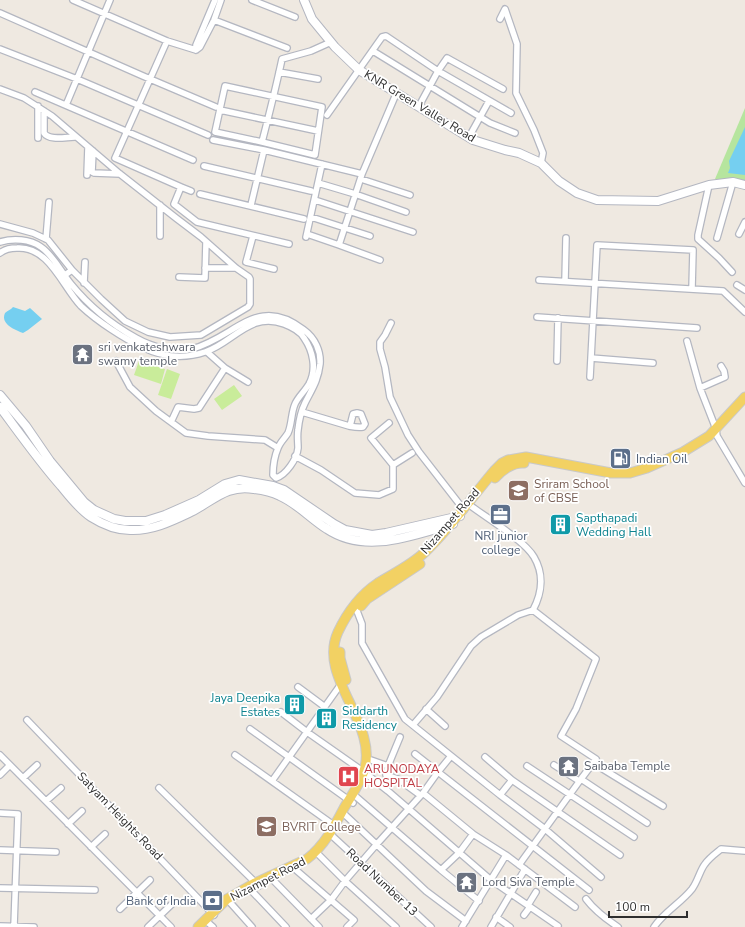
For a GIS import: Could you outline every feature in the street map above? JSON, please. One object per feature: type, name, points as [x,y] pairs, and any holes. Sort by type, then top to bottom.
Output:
[{"type":"main road","name":"Nizampet Road","points":[[716,433],[745,397]]},
{"type":"main road","name":"Nizampet Road","points":[[198,927],[207,924],[213,914],[229,901],[307,859],[326,847],[333,831],[366,774],[371,760],[370,742],[366,728],[346,679],[340,658],[341,641],[345,630],[357,611],[367,599],[421,563],[430,555],[494,470],[514,458],[526,457],[611,472],[630,473],[647,468],[683,452],[708,436],[716,433],[745,406]]},
{"type":"main road","name":"Nizampet Road","points":[[366,774],[365,742],[361,728],[341,684],[334,663],[335,643],[338,631],[345,618],[363,595],[378,583],[414,561],[426,551],[461,515]]},
{"type":"main road","name":"Nizampet Road","points":[[253,887],[296,870],[317,853]]},
{"type":"street","points":[[73,0],[167,41],[196,50]]},
{"type":"street","points":[[66,105],[110,0]]},
{"type":"street","points":[[196,50],[196,46],[215,0]]},
{"type":"street","points":[[196,50],[200,47],[214,20],[221,0]]},
{"type":"street","points":[[252,0],[295,17]]},
{"type":"street","name":"KNR Green Valley Road","points":[[304,0],[312,19],[331,42],[359,70],[473,140],[519,153],[541,163],[559,181],[577,193],[597,200],[658,201],[709,185],[733,182],[745,185]]},
{"type":"street","points":[[500,19],[505,9],[517,44],[516,93],[532,125],[543,152],[541,163]]},
{"type":"street","points":[[0,12],[218,108],[318,131]]},
{"type":"street","points":[[214,20],[286,48]]},
{"type":"street","points":[[327,115],[382,37],[386,36],[438,72],[511,114]]},
{"type":"street","points":[[167,41],[115,158],[191,191]]},
{"type":"street","points":[[262,142],[282,59],[311,51],[331,42]]},
{"type":"street","points":[[0,49],[77,79],[138,107],[208,135]]},
{"type":"street","points":[[373,51],[490,123],[515,133]]},
{"type":"street","points":[[419,106],[429,86],[447,58],[503,89]]},
{"type":"street","points":[[279,72],[318,79]]},
{"type":"street","points":[[225,86],[273,97],[322,107],[315,155],[215,132],[218,108],[225,86]]},
{"type":"street","points":[[0,89],[24,98],[52,116],[75,137],[201,237],[250,279],[250,304],[248,307],[201,335],[170,337],[148,332],[125,321],[78,277],[48,240],[32,233],[0,224]]},
{"type":"street","points":[[35,92],[193,160]]},
{"type":"street","points":[[339,245],[361,176],[396,94]]},
{"type":"street","points":[[469,137],[489,101]]},
{"type":"street","points":[[38,106],[38,138]]},
{"type":"street","points":[[44,111],[45,135],[50,138],[75,137]]},
{"type":"street","points":[[213,140],[264,150],[322,164],[361,176],[410,195]]},
{"type":"street","points":[[87,175],[88,147]]},
{"type":"street","points":[[251,205],[264,150]]},
{"type":"street","points":[[93,151],[92,172],[120,174]]},
{"type":"street","points":[[322,164],[307,236],[339,245],[380,260]]},
{"type":"street","points":[[204,166],[310,191]]},
{"type":"street","points":[[717,238],[733,182]]},
{"type":"street","points":[[318,183],[356,194],[406,212]]},
{"type":"street","points":[[709,185],[698,240],[719,258],[732,272]]},
{"type":"street","points":[[181,187],[174,204],[197,222],[289,244]]},
{"type":"street","points":[[200,194],[251,205],[304,219]]},
{"type":"street","points":[[314,200],[413,232]]},
{"type":"street","points":[[46,239],[49,202]]},
{"type":"street","points":[[160,205],[160,236]]},
{"type":"street","points":[[311,217],[370,236]]},
{"type":"street","points":[[739,234],[745,222]]},
{"type":"street","points":[[253,236],[246,262],[274,269]]},
{"type":"street","points":[[565,281],[566,238]]},
{"type":"street","points":[[0,408],[43,466],[78,506],[100,523],[130,530],[152,528],[172,521],[203,506],[221,494],[234,488],[273,486],[284,474],[295,456],[298,448],[297,434],[304,404],[313,390],[320,364],[320,354],[315,342],[309,334],[295,322],[282,317],[269,315],[256,317],[206,344],[190,349],[173,350],[150,345],[118,328],[100,314],[67,281],[48,262],[36,252],[24,247],[2,252],[0,243],[7,240],[18,240],[31,242],[41,247],[49,254],[67,281],[82,306],[102,323],[135,344],[152,352],[173,357],[191,356],[207,352],[220,345],[242,329],[252,324],[266,321],[287,325],[303,336],[310,348],[313,360],[313,373],[309,383],[295,403],[288,432],[278,448],[273,472],[273,486]]},
{"type":"street","points":[[179,277],[204,278],[206,242]]},
{"type":"street","points":[[590,377],[597,245],[693,250],[692,289]]},
{"type":"street","points":[[84,262],[84,283]]},
{"type":"street","points":[[205,268],[236,268]]},
{"type":"street","points":[[67,281],[72,270]]},
{"type":"street","points":[[67,281],[78,277]]},
{"type":"street","points":[[540,280],[723,291],[745,312]]},
{"type":"street","points":[[737,285],[745,290]]},
{"type":"street","points":[[537,317],[697,328]]},
{"type":"street","points":[[557,361],[558,318]]},
{"type":"street","points":[[224,321],[230,330]]},
{"type":"street","points":[[391,323],[380,342],[380,349],[385,367],[390,397],[408,435],[461,515],[517,539],[533,556],[540,571],[541,591],[533,610],[518,615],[481,637],[471,646],[436,697],[413,725]]},
{"type":"street","points":[[215,326],[222,336]]},
{"type":"street","points":[[687,341],[700,388],[716,433],[745,483]]},
{"type":"street","points":[[197,347],[199,354]]},
{"type":"street","points":[[207,352],[225,368],[248,382]]},
{"type":"street","points":[[591,358],[653,364]]},
{"type":"street","points":[[116,361],[130,387],[156,412],[186,433],[265,440],[278,448]]},
{"type":"street","points":[[700,388],[725,377],[721,366]]},
{"type":"street","points":[[172,422],[178,407],[194,409],[199,408],[225,368]]},
{"type":"street","points":[[0,395],[26,426],[50,461],[84,502],[94,510],[114,519],[125,521],[146,521],[166,515],[199,500],[225,484],[248,481],[273,486],[284,490],[345,530],[372,535],[435,525],[461,515]]},
{"type":"street","points":[[302,412],[350,426]]},
{"type":"street","points":[[295,456],[321,470],[355,494],[380,495],[393,489],[393,465],[371,438],[388,423]]},
{"type":"street","points":[[288,432],[297,434]]},
{"type":"street","points":[[393,465],[412,453]]},
{"type":"street","points":[[519,865],[596,758],[562,736],[576,709],[596,659],[533,610]]},
{"type":"street","points":[[357,611],[362,624],[362,643],[404,718],[545,829],[601,877]]},
{"type":"street","points":[[272,781],[341,684]]},
{"type":"street","points":[[298,688],[325,707]]},
{"type":"street","points":[[426,709],[445,726]]},
{"type":"street","points":[[281,712],[366,774],[408,808],[491,880],[558,926]]},
{"type":"street","name":"Satyam Heights Road","points":[[27,720],[213,914]]},
{"type":"street","points":[[250,729],[289,757],[353,798],[391,827],[479,901]]},
{"type":"street","points":[[400,737],[386,774],[398,779],[422,794],[473,834],[506,855],[576,907]]},
{"type":"street","points":[[415,754],[589,890]]},
{"type":"street","points":[[0,755],[171,927]]},
{"type":"street","name":"Road Number 13","points":[[235,755],[272,781],[333,831],[360,863],[431,927]]},
{"type":"street","points":[[312,920],[331,900],[345,880],[376,844],[422,794],[451,756]]},
{"type":"street","points":[[485,757],[512,780],[620,855]]},
{"type":"street","points":[[371,760],[388,766]]},
{"type":"street","points":[[593,763],[662,806]]},
{"type":"street","points":[[0,775],[10,765]]},
{"type":"street","points":[[23,778],[37,765]]},
{"type":"street","points":[[554,765],[647,823]]},
{"type":"street","points":[[527,766],[634,837]]},
{"type":"street","points":[[500,795],[512,780]]},
{"type":"street","points":[[46,801],[60,788]]},
{"type":"street","points":[[159,788],[253,887],[286,927]]},
{"type":"street","points":[[68,824],[82,811]]},
{"type":"street","points":[[0,813],[18,814],[14,926]]},
{"type":"street","points":[[344,814],[426,891],[466,921]]},
{"type":"street","points":[[91,847],[105,834]]},
{"type":"street","points":[[441,870],[459,853],[473,834]]},
{"type":"street","points":[[654,927],[661,918],[679,903],[692,888],[700,875],[704,864],[721,849],[745,851]]},
{"type":"street","points":[[0,850],[56,852]]},
{"type":"street","points":[[317,853],[393,926]]},
{"type":"street","points":[[462,927],[506,855]]},
{"type":"street","points":[[490,927],[525,869]]},
{"type":"street","points":[[296,870],[354,920],[348,927]]},
{"type":"street","points":[[120,908],[150,880]]},
{"type":"street","points":[[272,880],[319,927]]},
{"type":"street","points":[[0,888],[95,890]]},
{"type":"street","points":[[524,915],[536,892]]},
{"type":"street","points":[[586,900],[592,908],[618,927]]},
{"type":"street","points":[[229,901],[252,927]]},
{"type":"street","points":[[148,927],[172,904]]},
{"type":"street","points":[[496,917],[510,927]]},
{"type":"street","points":[[0,926],[34,927]]},
{"type":"green space","points":[[745,108],[745,182],[715,179]]},
{"type":"green space","points":[[139,361],[165,369],[161,384],[134,375]]},
{"type":"green space","points":[[167,369],[180,374],[171,399],[158,395]]},
{"type":"green space","points":[[234,385],[242,396],[222,410],[214,399]]},
{"type":"water","points":[[745,127],[745,175],[728,173],[730,168],[729,161]]},
{"type":"water","points":[[13,307],[25,311],[30,308],[42,319],[23,333],[20,332],[9,326],[4,317],[5,313]]},
{"type":"place","name":"sri venkateshwara swamy temple","points":[[82,354]]},
{"type":"place","name":"Indian Oil","points":[[620,459]]},
{"type":"place","name":"Sriram School of CBSE","points":[[518,491]]},
{"type":"place","name":"NRI junior college","points":[[501,515]]},
{"type":"place","name":"Sapthapadi Wedding Hall","points":[[561,525]]},
{"type":"place","name":"Jaya Deepika Estates","points":[[295,705]]},
{"type":"place","name":"Siddarth Residency","points":[[327,718]]},
{"type":"place","name":"Saibaba Temple","points":[[568,766]]},
{"type":"place","name":"ARUNODAYA HOSPITAL","points":[[348,776]]},
{"type":"place","name":"BVRIT College","points":[[267,827]]},
{"type":"place","name":"Lord Siva Temple","points":[[466,882]]},
{"type":"place","name":"Bank of India","points":[[212,901]]}]
